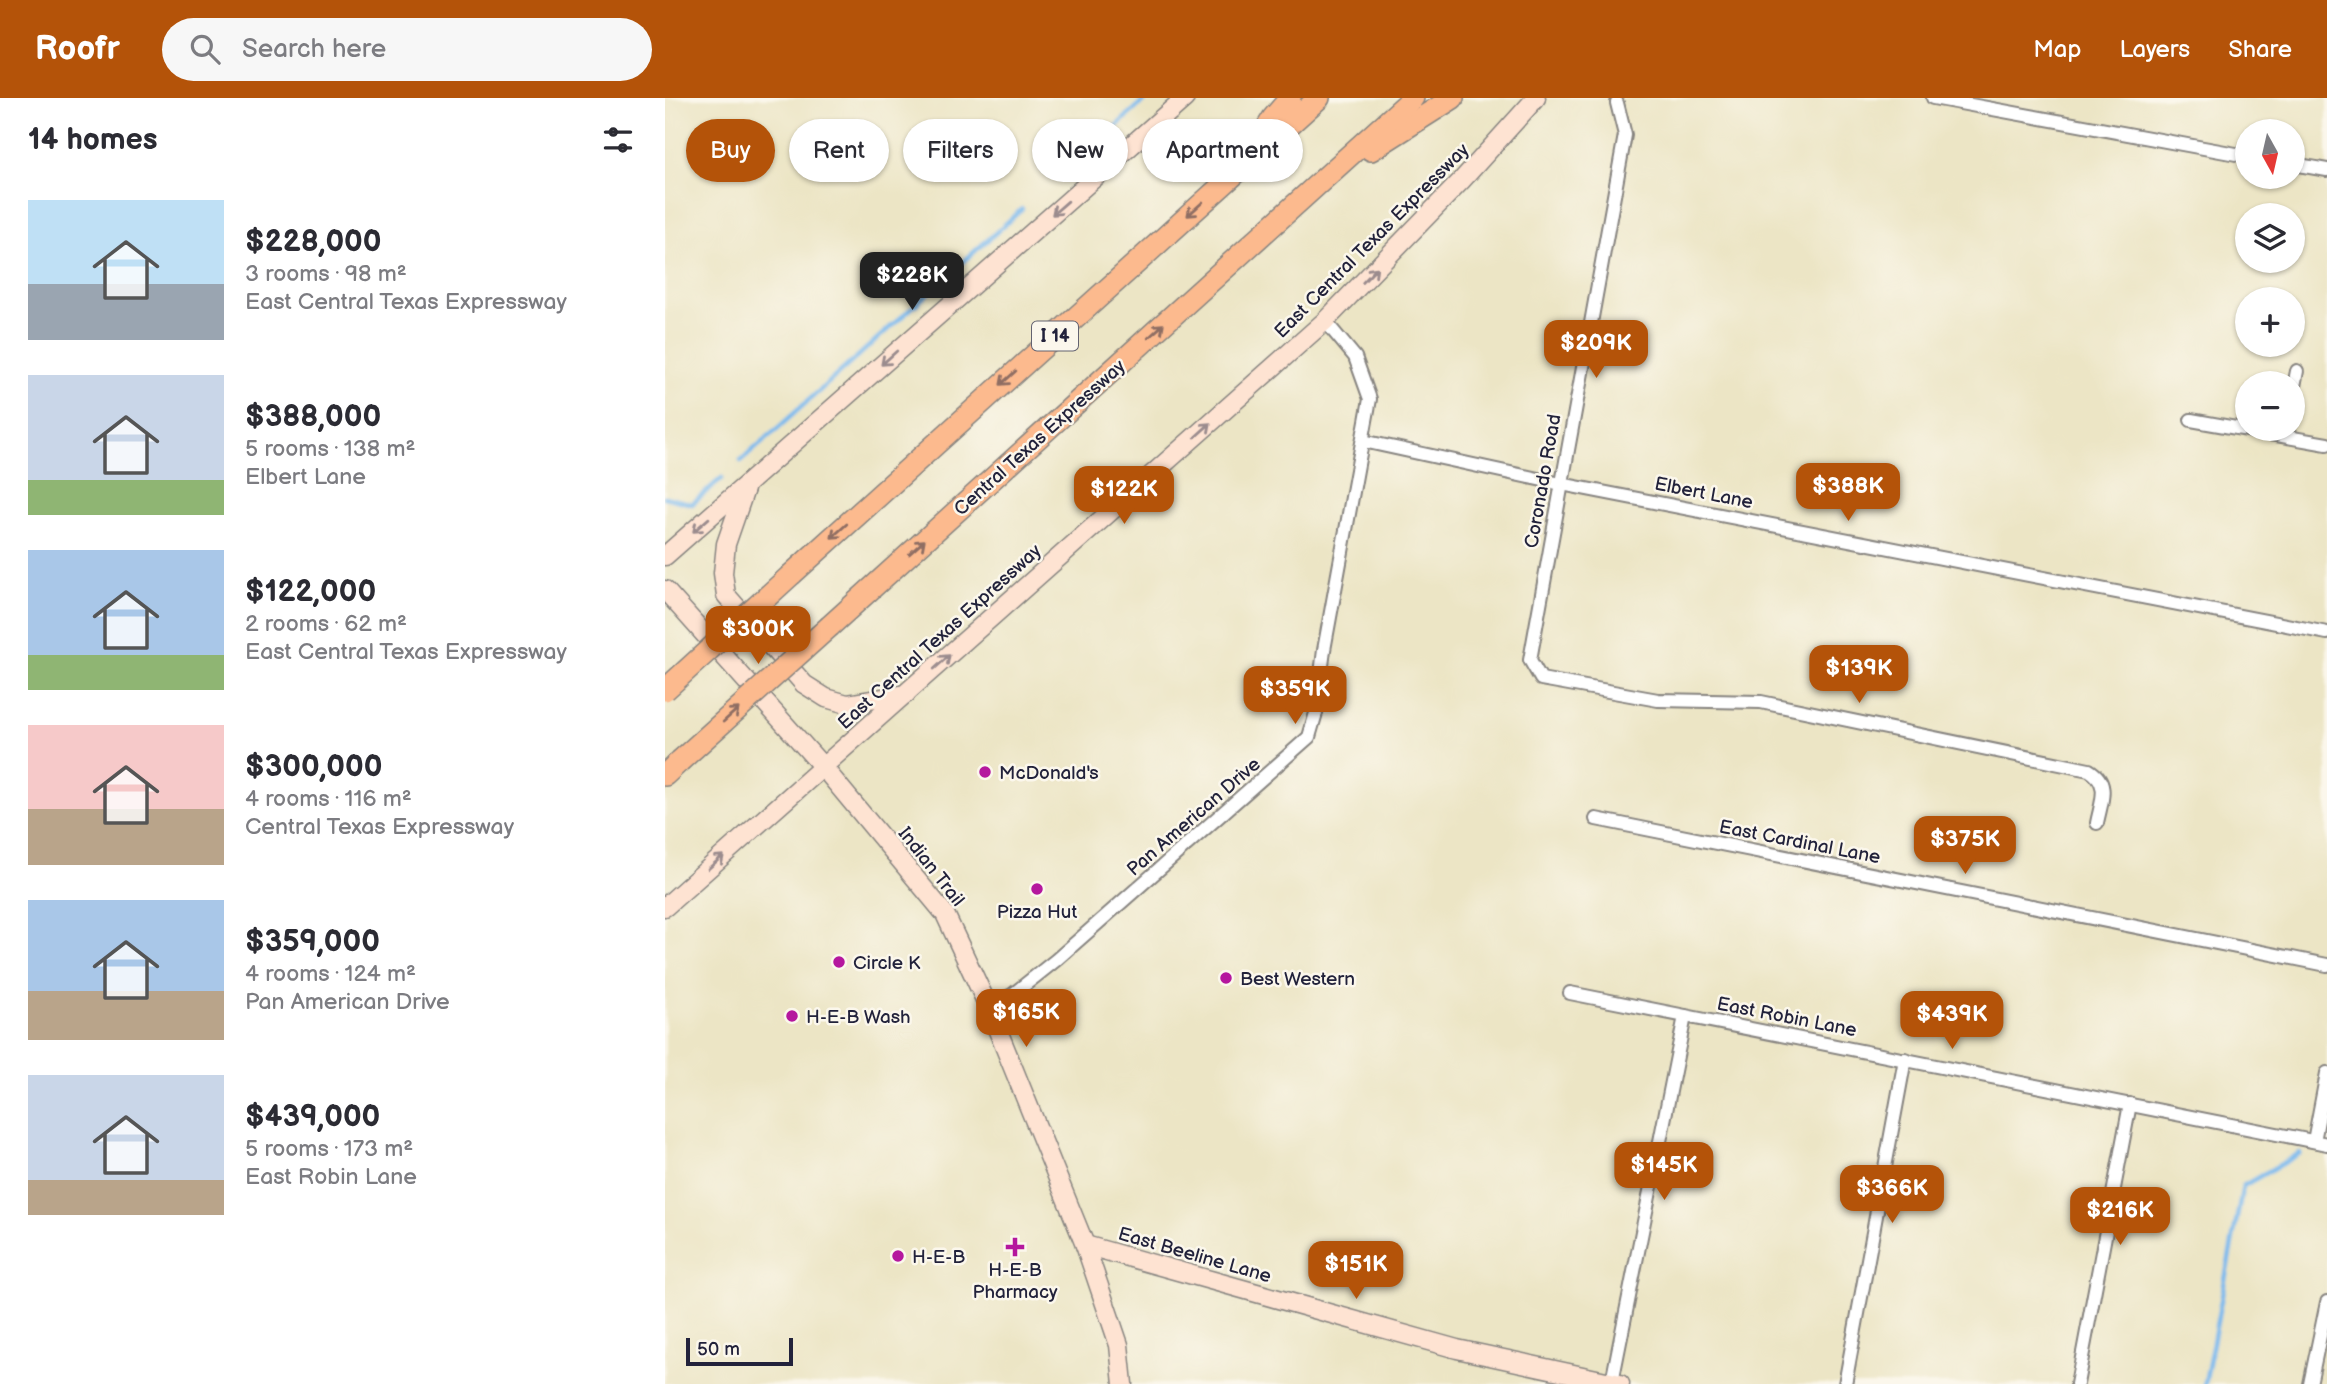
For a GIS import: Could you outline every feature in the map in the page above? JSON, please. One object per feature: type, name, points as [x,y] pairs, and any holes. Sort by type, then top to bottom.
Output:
[{"type":"highway","points":[[1272,119],[1290,98]]},
{"type":"highway","name":"I 14","points":[[1295,119],[1319,98]]},
{"type":"highway","name":"Central Texas Expressway","points":[[673,768],[1413,98]]},
{"type":"highway","points":[[1319,183],[1453,98]]},
{"type":"highway","name":"I 14","points":[[665,690],[1224,182]]},
{"type":"main road","points":[[665,556],[1185,98]]},
{"type":"main road","name":"East Central Texas Expressway","points":[[665,907],[1325,321],[1462,180],[1536,98]]},
{"type":"main road","points":[[746,485],[726,544],[723,573],[726,595],[804,684],[826,698],[847,704],[906,694]]},
{"type":"main road","name":"Indian Trail","points":[[665,590],[823,767],[945,914],[988,1006],[1085,1245],[1119,1345],[1123,1384]]},
{"type":"main road","name":"East Beeline Lane","points":[[1085,1245],[1457,1349],[1616,1383]]},
{"type":"street","points":[[1933,98],[2235,154]]},
{"type":"street","name":"Coronado Road","points":[[1617,103],[1625,135],[1530,660],[1541,679],[1658,700],[1761,702],[2089,770],[2100,777],[2104,786],[2097,824]]},
{"type":"street","points":[[2305,166],[2327,170]]},
{"type":"street","name":"Pan American Drive","points":[[988,1006],[1012,995],[1056,960],[1309,737],[1316,713],[1324,650],[1370,399],[1355,356],[1325,321]]},
{"type":"street","points":[[2191,421],[2235,426]]},
{"type":"street","points":[[2305,438],[2327,444]]},
{"type":"street","name":"Elbert Lane","points":[[1363,441],[1561,484],[2327,633]]},
{"type":"street","name":"East Cardinal Lane","points":[[1595,819],[2327,965]]},
{"type":"street","name":"East Robin Lane","points":[[1570,993],[2321,1143]]},
{"type":"street","points":[[1616,1383],[1685,1016]]},
{"type":"street","points":[[1845,1384],[1905,1059]]},
{"type":"street","points":[[2321,1143],[2327,1073]]},
{"type":"street","points":[[2077,1384],[2130,1104]]},
{"type":"street","points":[[2310,1384],[2327,1302]]},
{"type":"waterway","points":[[1124,119],[1147,98]]},
{"type":"waterway","points":[[741,461],[1022,209]]},
{"type":"waterway","points":[[665,497],[692,504],[722,478]]},
{"type":"waterway","points":[[2205,1384],[2243,1186],[2300,1153]]},
{"type":"place","name":"McDonald's","points":[[985,772]]},
{"type":"place","name":"Pizza Hut","points":[[1037,889]]},
{"type":"place","name":"Circle K","points":[[839,962]]},
{"type":"place","name":"Best Western","points":[[1226,978]]},
{"type":"place","name":"H-E-B Wash","points":[[792,1016]]},
{"type":"place","name":"H-E-B Pharmacy","points":[[1015,1247]]},
{"type":"place","name":"H-E-B","points":[[898,1256]]}]
